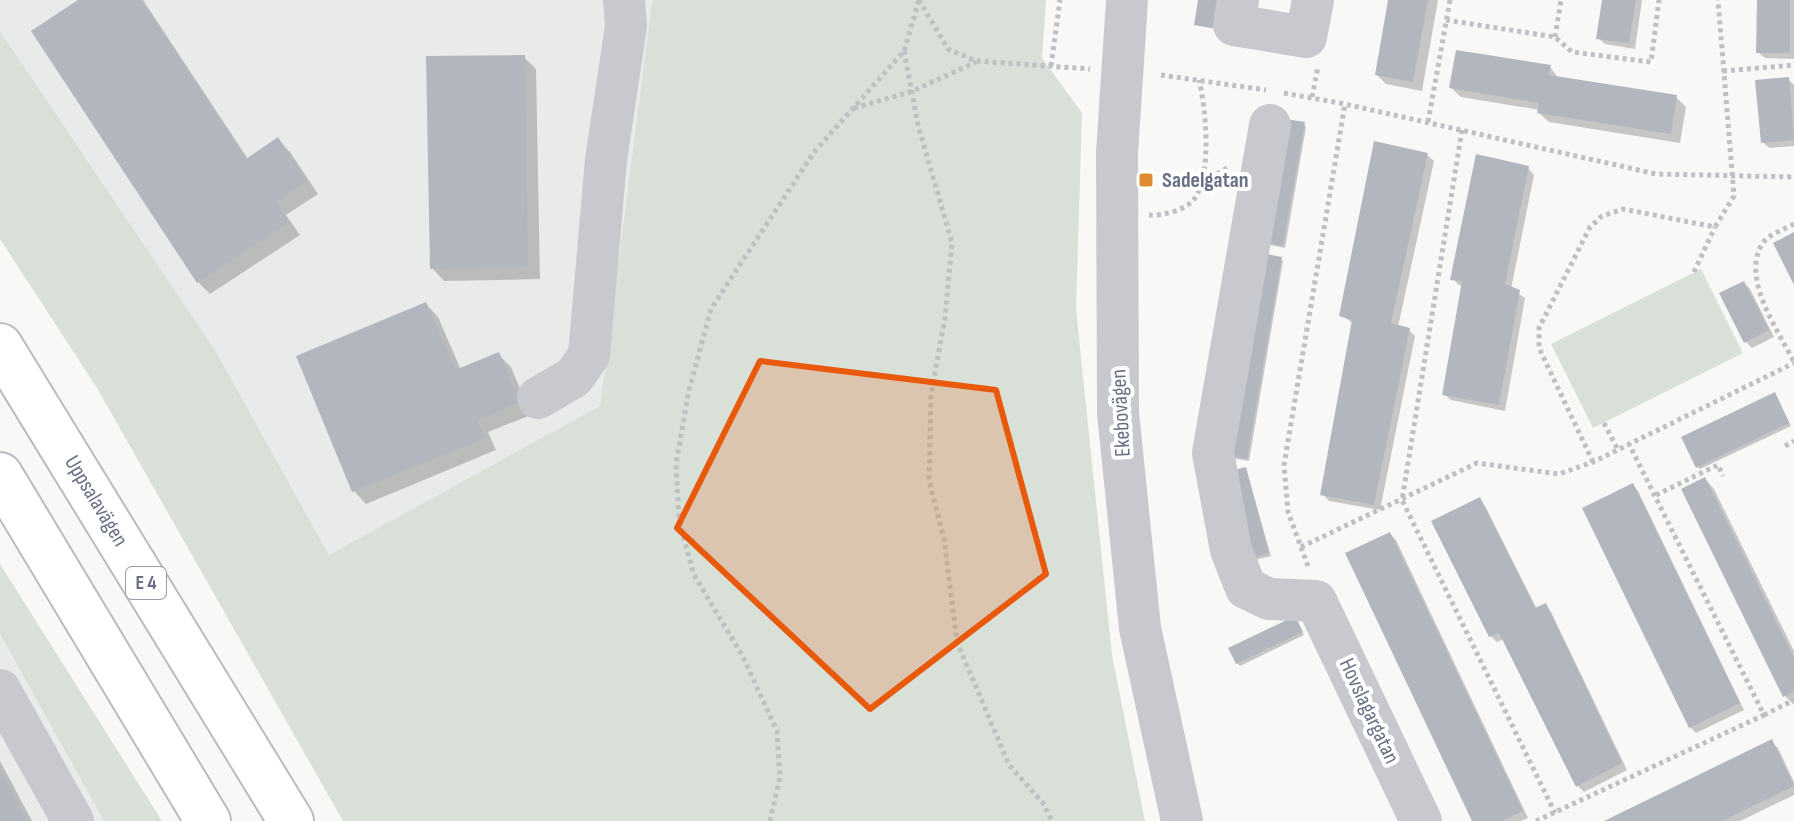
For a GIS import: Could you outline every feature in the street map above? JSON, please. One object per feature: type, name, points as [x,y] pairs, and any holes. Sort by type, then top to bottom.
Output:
[{"type":"highway","name":"Uppsalavägen","points":[[0,346],[291,821]]},
{"type":"highway","points":[[0,475],[208,821]]},
{"type":"street","points":[[538,398],[574,377],[589,355],[606,160],[626,26],[624,0]]},
{"type":"street","name":"Ekebovägen","points":[[1127,0],[1117,153],[1118,413],[1140,628],[1182,821]]},
{"type":"street","points":[[1238,0],[1234,25],[1306,37],[1313,0]]},
{"type":"street","points":[[1270,125],[1213,453],[1231,550],[1246,588],[1269,599],[1316,601]]},
{"type":"street","name":"Hovslagargatan","points":[[1316,601],[1421,821]]},
{"type":"street","points":[[0,690],[73,821]]},
{"type":"path","points":[[919,0],[948,49],[976,61],[1091,69]]},
{"type":"path","points":[[919,0],[904,51],[910,92],[952,243],[945,318],[931,394],[929,480],[944,539],[957,642],[1009,765],[1043,803],[1052,821]]},
{"type":"path","points":[[1051,66],[1060,0]]},
{"type":"path","points":[[1428,122],[1450,0]]},
{"type":"path","points":[[1555,37],[1561,0]]},
{"type":"path","points":[[1446,20],[1555,37],[1572,52],[1651,62],[1659,0]]},
{"type":"path","points":[[1694,272],[1734,196],[1718,0]]},
{"type":"path","points":[[770,821],[780,777],[777,731],[742,655],[694,575],[679,520],[676,464],[689,390],[711,309],[814,152],[904,51]]},
{"type":"path","points":[[852,108],[910,92],[976,61]]},
{"type":"path","points":[[1723,71],[1794,65]]},
{"type":"path","points":[[1161,75],[1345,104],[1656,174],[1794,177]]},
{"type":"path","points":[[1154,216],[1194,201],[1202,183],[1205,147],[1199,80]]},
{"type":"path","points":[[1316,601],[1315,584],[1288,512],[1284,465],[1345,104]]},
{"type":"path","points":[[1462,130],[1402,500],[1555,813]]},
{"type":"path","points":[[1153,204],[1153,230]]},
{"type":"path","points":[[1593,462],[1539,348],[1539,328],[1590,227],[1602,216],[1623,209],[1715,227]]},
{"type":"path","points":[[1301,547],[1477,463],[1559,474],[1593,462],[1794,362],[1758,289],[1756,260],[1763,240],[1794,224]]},
{"type":"path","points":[[1604,423],[1618,450]]},
{"type":"path","points":[[1785,446],[1794,441]]},
{"type":"path","points":[[1629,444],[1764,715]]},
{"type":"path","points":[[1656,495],[1718,465],[1723,476]]},
{"type":"path","points":[[1536,821],[1794,700]]},
{"type":"highlighted area","points":[[760,361],[996,390],[1046,574],[870,709],[677,528]]},
{"type":"shaded area","points":[[0,0],[652,0],[600,407],[329,555],[215,350],[0,31]]},
{"type":"shaded area","points":[[652,0],[1046,0],[1042,58],[1082,113],[1076,309],[1112,655],[1145,821],[343,821],[97,388],[0,239],[0,31],[215,350],[329,555],[600,406]]},
{"type":"shaded area","points":[[1701,269],[1743,353],[1593,428],[1551,344]]},
{"type":"shaded area","points":[[0,564],[162,821],[104,821],[0,634]]},
{"type":"shaded area","points":[[0,634],[104,821],[0,821]]},
{"type":"building","points":[[78,0],[141,0],[246,159],[278,137],[307,181],[276,202],[289,222],[197,283],[31,31]]},
{"type":"building","points":[[1198,0],[1221,0],[1216,29],[1194,25]]},
{"type":"building","points":[[1388,0],[1428,0],[1413,82],[1375,75]]},
{"type":"building","points":[[1602,0],[1636,0],[1629,43],[1596,39]]},
{"type":"building","points":[[1757,0],[1790,0],[1790,53],[1756,53]]},
{"type":"building","points":[[1456,50],[1551,65],[1549,75],[1677,95],[1671,134],[1537,113],[1539,103],[1449,88]]},
{"type":"building","points":[[525,55],[528,267],[430,269],[426,56]]},
{"type":"building","points":[[1789,77],[1794,140],[1761,143],[1755,80]]},
{"type":"building","points":[[1278,118],[1305,122],[1283,246],[1256,241]]},
{"type":"building","points":[[1374,141],[1428,153],[1391,323],[1410,328],[1374,505],[1320,495],[1352,320],[1339,316]]},
{"type":"building","points":[[1476,154],[1529,166],[1505,284],[1520,290],[1499,405],[1442,395],[1462,281],[1450,280]]},
{"type":"building","points":[[1794,232],[1794,285],[1773,243]]},
{"type":"building","points":[[1256,252],[1282,257],[1247,459],[1221,455]]},
{"type":"building","points":[[1744,281],[1769,330],[1744,343],[1719,293]]},
{"type":"building","points":[[426,302],[455,370],[499,352],[520,402],[477,420],[485,438],[352,492],[296,356]]},
{"type":"building","points":[[1775,392],[1789,423],[1696,468],[1681,437]]},
{"type":"building","points":[[1246,467],[1269,553],[1246,560],[1222,473]]},
{"type":"building","points":[[1705,477],[1794,658],[1794,691],[1783,697],[1681,489]]},
{"type":"building","points":[[1633,483],[1740,703],[1689,728],[1582,508]]},
{"type":"building","points":[[1480,497],[1535,608],[1546,603],[1622,763],[1576,787],[1499,633],[1489,637],[1431,521]]},
{"type":"building","points":[[1390,532],[1523,811],[1502,821],[1472,821],[1345,553]]},
{"type":"building","points":[[1295,616],[1303,632],[1236,664],[1228,648]]},
{"type":"building","points":[[1772,739],[1794,786],[1722,821],[1604,821]]},
{"type":"building","points":[[0,769],[27,821],[0,821]]},
{"type":"place","name":"Sadelgatan","points":[[1146,180]]}]
